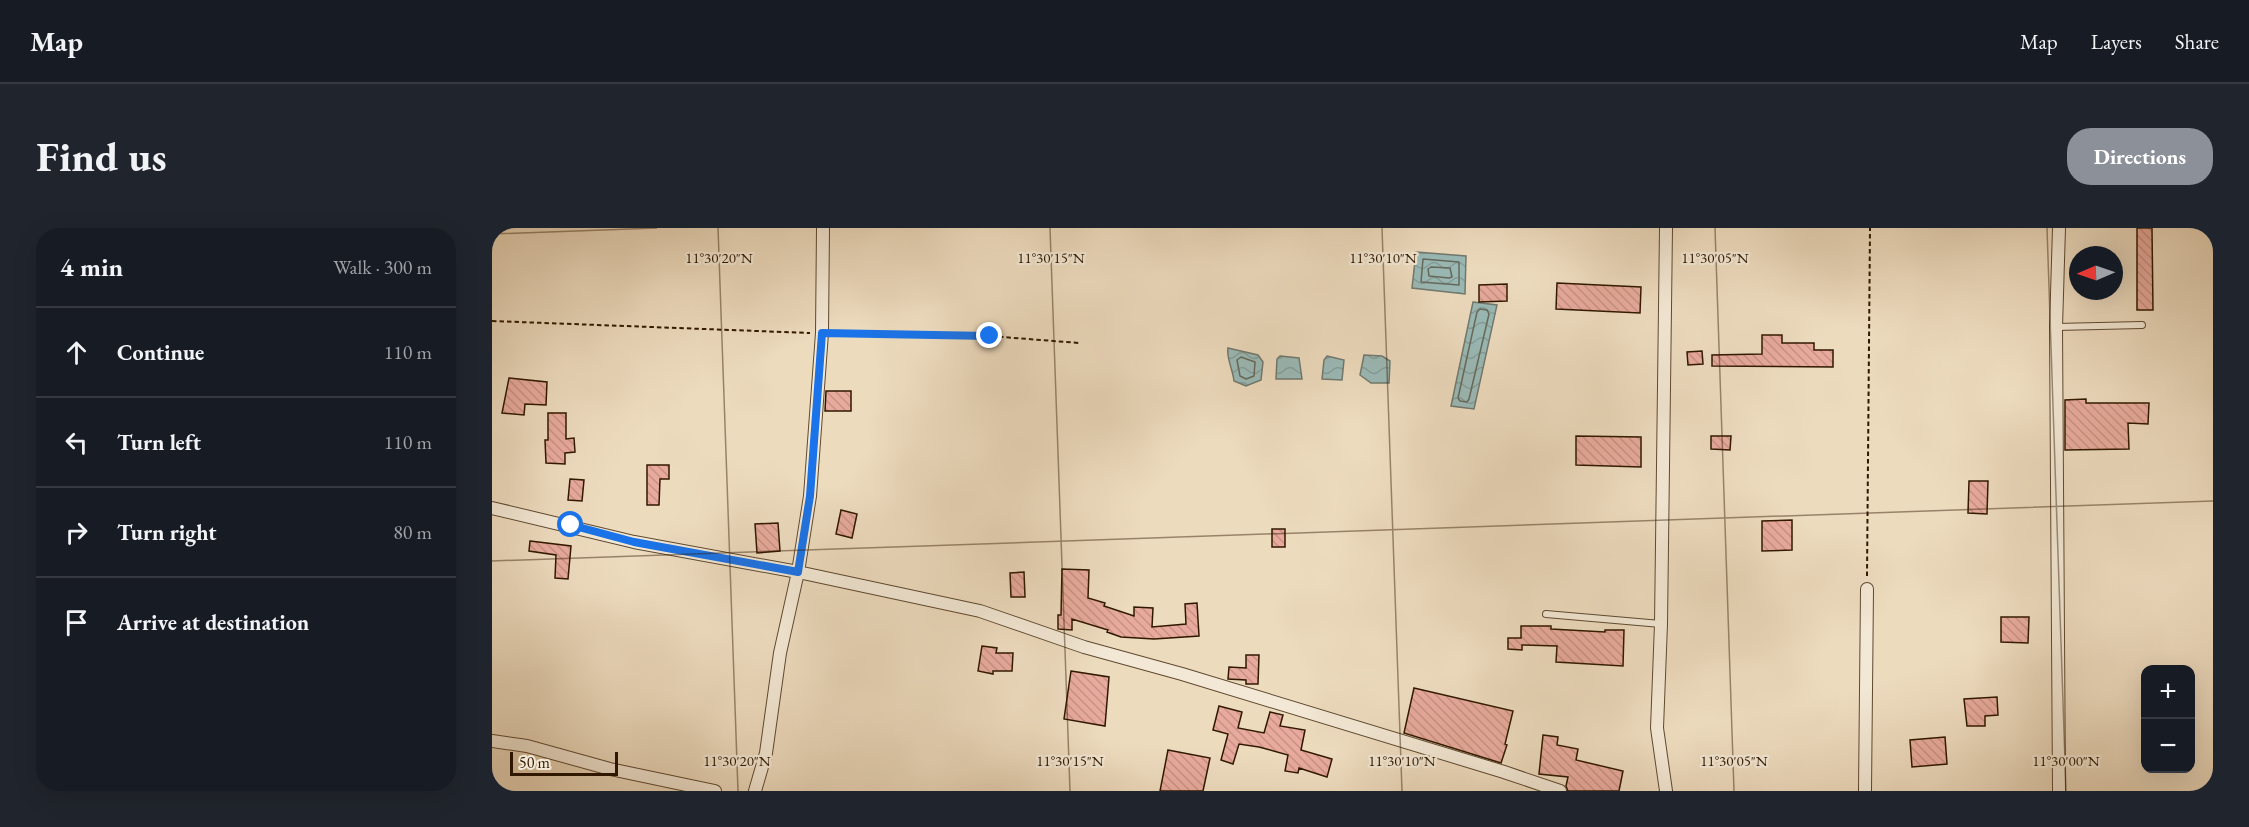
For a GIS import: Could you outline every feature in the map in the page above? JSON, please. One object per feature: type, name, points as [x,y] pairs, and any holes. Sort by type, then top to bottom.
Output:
[{"type":"street","points":[[755,791],[766,753],[780,654],[798,572],[810,496],[822,333],[823,228]]},
{"type":"street","points":[[1665,228],[1661,624],[1657,728],[1666,791]]},
{"type":"street","points":[[2058,228],[2056,327],[2059,791]]},
{"type":"street","points":[[492,508],[634,542],[798,572],[980,611],[1084,647],[1182,674],[1560,791]]},
{"type":"street","points":[[1865,791],[1866,589]]},
{"type":"street","points":[[492,741],[527,746],[610,769],[715,791]]},
{"type":"lane","points":[[2056,327],[2142,325]]},
{"type":"lane","points":[[1546,614],[1661,624]]},
{"type":"path","points":[[1866,589],[1870,228]]},
{"type":"path","points":[[492,321],[611,327],[705,327],[766,332],[990,336],[1079,343]]},
{"type":"water","points":[[1416,252],[1466,256],[1465,294],[1412,288]]},
{"type":"water","points":[[1473,302],[1497,305],[1474,409],[1451,406]]},
{"type":"water","points":[[1228,348],[1258,355],[1263,362],[1261,380],[1246,386],[1234,381]]},
{"type":"water","points":[[1364,355],[1382,356],[1390,361],[1389,383],[1371,383],[1360,375]]},
{"type":"water","points":[[1280,356],[1299,358],[1302,379],[1276,379],[1277,359]]},
{"type":"water","points":[[1327,356],[1344,360],[1342,380],[1322,379],[1324,360]]},
{"type":"building","points":[[2137,228],[2152,228],[2153,310],[2137,310]]},
{"type":"building","points":[[1557,283],[1641,287],[1640,313],[1556,309]]},
{"type":"building","points":[[1507,284],[1507,301],[1479,302],[1479,285]]},
{"type":"building","points":[[1762,335],[1782,335],[1782,343],[1814,343],[1814,350],[1833,350],[1833,367],[1712,366],[1712,355],[1762,354]]},
{"type":"building","points":[[1702,351],[1703,364],[1688,365],[1687,352]]},
{"type":"building","points":[[509,378],[547,382],[546,405],[525,404],[524,415],[502,413]]},
{"type":"building","points":[[826,391],[851,391],[851,411],[825,411]]},
{"type":"building","points":[[2086,399],[2086,403],[2149,403],[2148,424],[2128,423],[2129,449],[2065,450],[2065,400]]},
{"type":"building","points":[[548,413],[566,413],[566,439],[574,438],[575,452],[565,453],[565,464],[546,463],[545,440],[548,440]]},
{"type":"building","points":[[1576,436],[1641,437],[1641,467],[1576,465]]},
{"type":"building","points":[[1711,436],[1731,436],[1730,450],[1711,449]]},
{"type":"building","points":[[647,465],[669,465],[669,479],[660,479],[659,505],[647,505]]},
{"type":"building","points":[[570,479],[584,480],[582,501],[568,500]]},
{"type":"building","points":[[1969,481],[1988,481],[1987,514],[1968,513]]},
{"type":"building","points":[[841,510],[857,514],[852,538],[836,534]]},
{"type":"building","points":[[1792,520],[1792,550],[1762,551],[1762,521]]},
{"type":"building","points":[[778,523],[780,551],[757,553],[755,524]]},
{"type":"building","points":[[1272,529],[1285,529],[1285,547],[1272,547]]},
{"type":"building","points":[[530,541],[571,546],[568,579],[555,578],[556,555],[529,551]]},
{"type":"building","points":[[1062,569],[1089,570],[1088,598],[1105,603],[1104,606],[1134,616],[1134,607],[1153,608],[1152,627],[1186,624],[1185,604],[1197,603],[1199,636],[1154,639],[1121,637],[1107,632],[1108,630],[1072,619],[1072,630],[1058,629],[1058,615],[1061,615]]},
{"type":"building","points":[[1024,572],[1025,597],[1011,597],[1010,573]]},
{"type":"building","points":[[2001,617],[2029,617],[2028,643],[2001,642]]},
{"type":"building","points":[[1521,626],[1551,626],[1551,629],[1605,632],[1605,630],[1624,630],[1623,666],[1556,662],[1557,646],[1522,645],[1522,650],[1508,649],[1508,638],[1521,638]]},
{"type":"building","points":[[982,646],[997,648],[996,653],[1013,653],[1012,671],[993,671],[993,674],[978,671]]},
{"type":"building","points":[[1246,655],[1259,655],[1258,684],[1246,684],[1246,680],[1228,679],[1229,667],[1246,668]]},
{"type":"building","points":[[1071,671],[1109,677],[1105,726],[1064,719]]},
{"type":"building","points":[[1414,688],[1513,711],[1501,763],[1404,733]]},
{"type":"building","points":[[1997,697],[1998,715],[1985,716],[1985,726],[1967,726],[1964,699]]},
{"type":"building","points":[[1219,706],[1242,712],[1238,728],[1264,733],[1270,712],[1283,715],[1280,726],[1305,730],[1301,750],[1332,759],[1327,777],[1299,768],[1298,773],[1285,771],[1288,755],[1259,747],[1239,744],[1233,764],[1221,760],[1228,734],[1213,730]]},
{"type":"building","points":[[1543,735],[1558,737],[1557,745],[1578,749],[1576,760],[1623,771],[1619,791],[1568,791],[1566,786],[1568,777],[1539,774]]},
{"type":"building","points":[[1945,737],[1947,764],[1912,767],[1910,740]]},
{"type":"building","points":[[1168,750],[1210,758],[1203,791],[1160,791]]},
{"type":"route","points":[[571,525],[634,542],[798,572],[810,496],[822,333],[990,336]]}]
